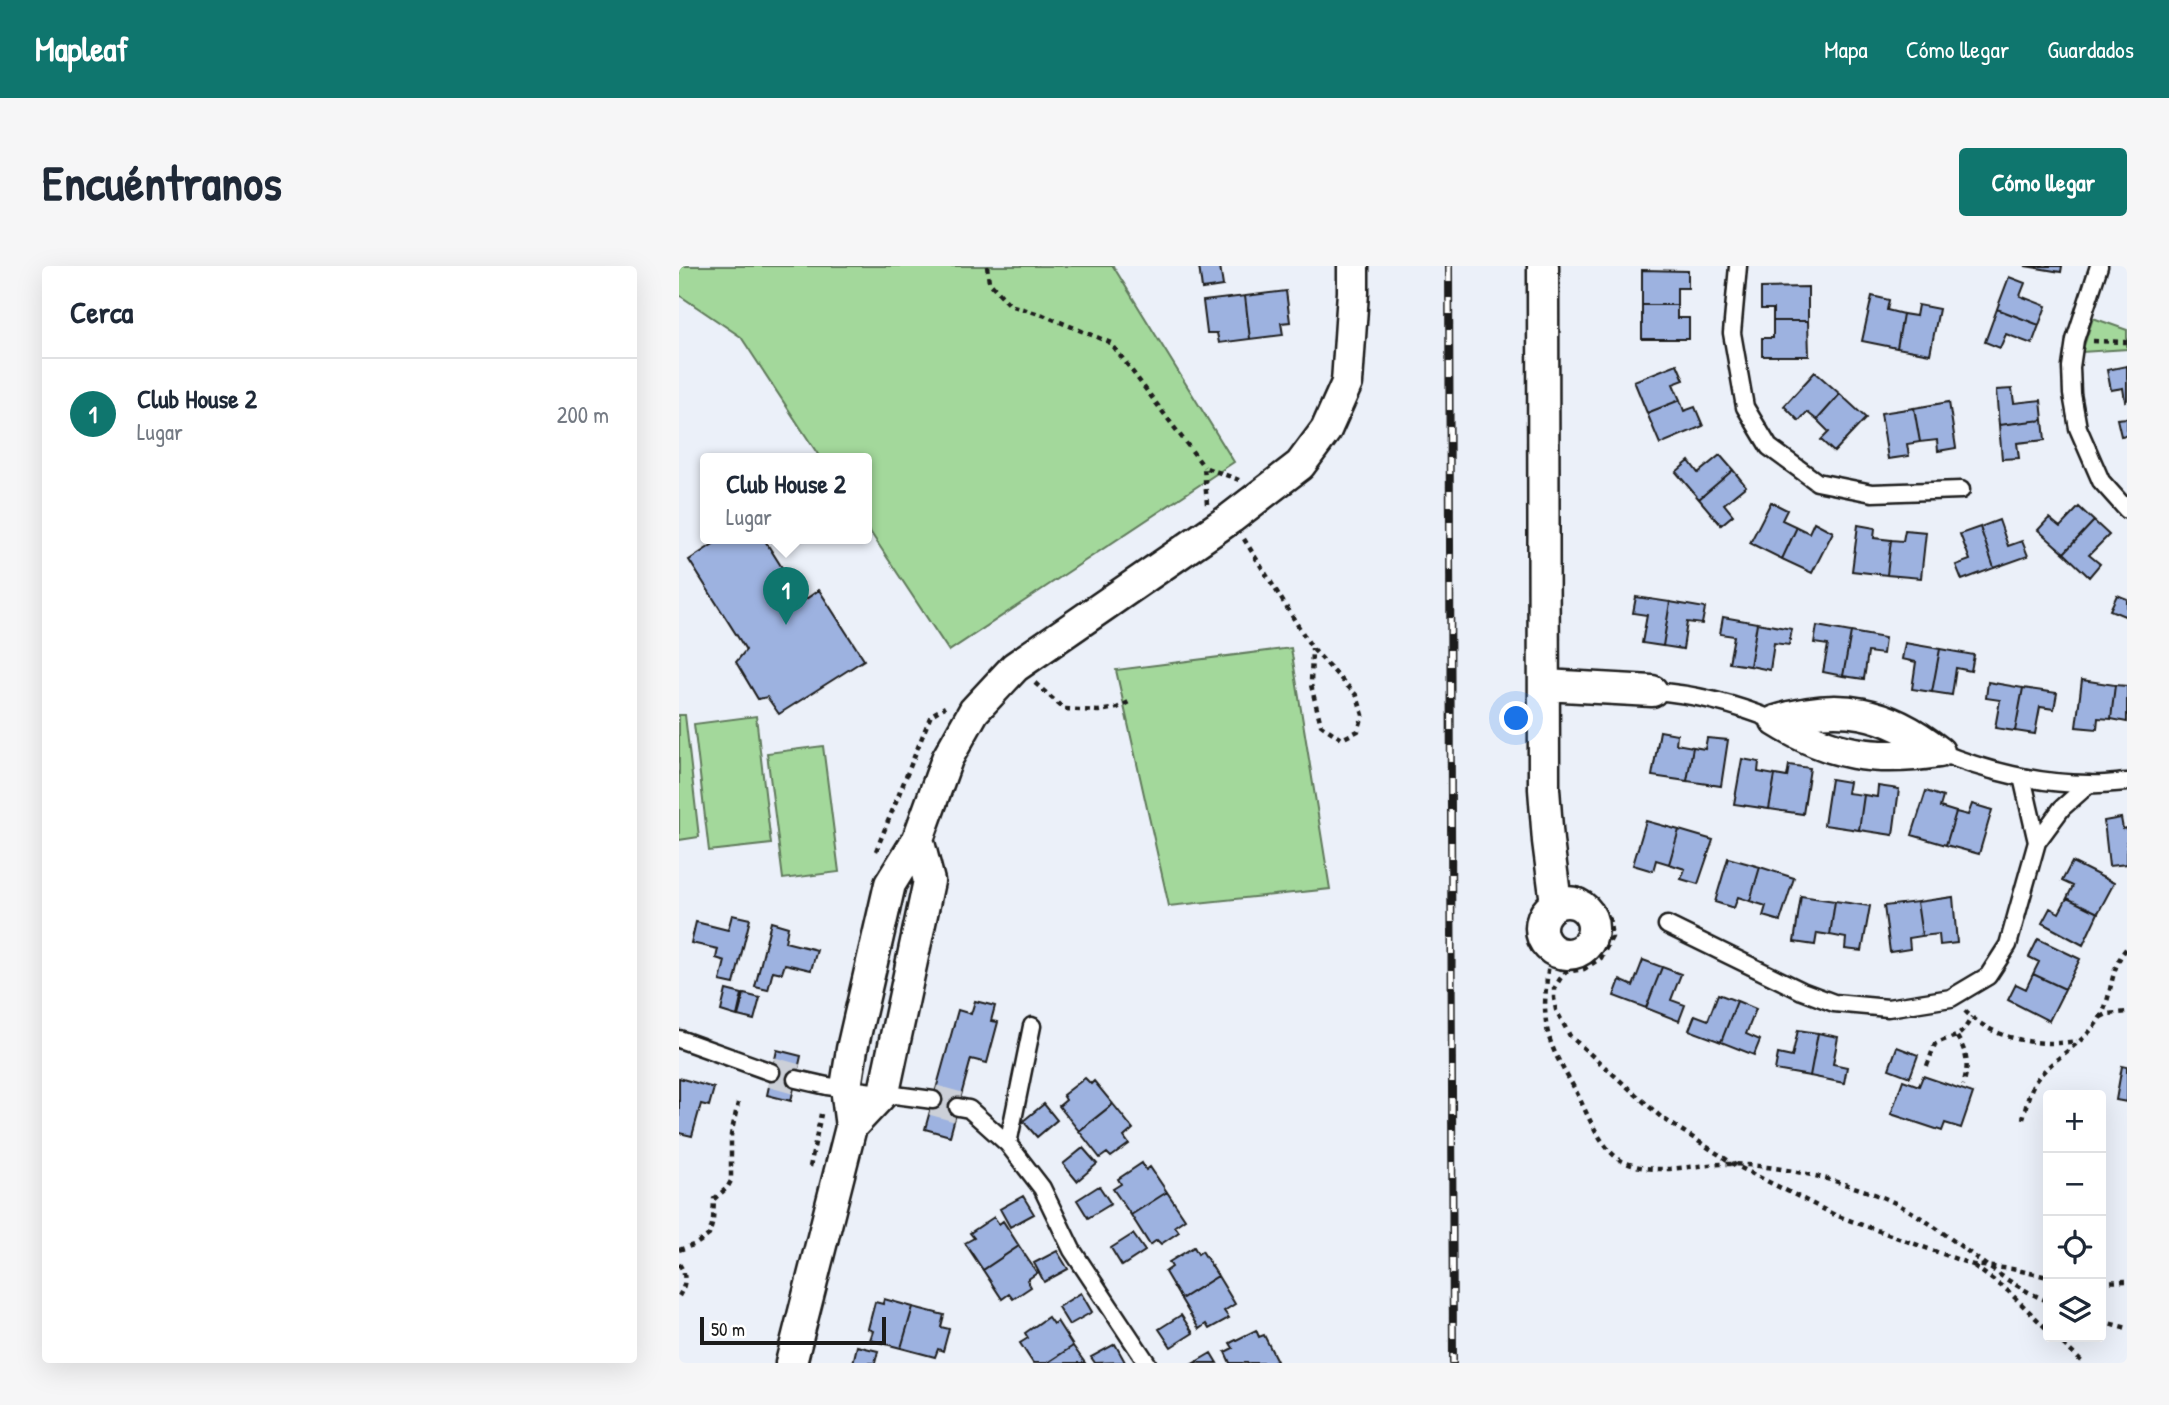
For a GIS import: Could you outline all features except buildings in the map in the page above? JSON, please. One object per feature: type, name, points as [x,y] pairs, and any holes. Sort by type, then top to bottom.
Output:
[{"type":"street","points":[[851,1127],[837,1086],[852,1049],[890,884],[918,839],[947,759],[974,711],[1015,667],[1219,514],[1300,465],[1326,430],[1347,383],[1353,266]]},
{"type":"street","points":[[1543,266],[1545,789],[1567,901],[1587,910],[1593,931],[1590,941],[1572,954],[1551,949],[1545,942],[1541,925],[1543,916],[1565,893]]},
{"type":"street","points":[[1545,685],[1652,691]]},
{"type":"street","points":[[1776,721],[1800,713],[1850,711],[1898,724],[1939,752]]},
{"type":"street","points":[[1776,721],[1809,740],[1846,752],[1884,757],[1939,752]]},
{"type":"street","points":[[791,1363],[851,1127],[884,1092],[929,881],[918,839]]},
{"type":"lane","points":[[1738,266],[1732,333],[1745,407],[1769,447],[1817,482],[1872,493],[1961,490]]},
{"type":"lane","points":[[2099,266],[2075,340],[2071,367],[2072,394],[2078,428],[2101,481],[2127,510]]},
{"type":"lane","points":[[1652,691],[1716,699],[1776,721]]},
{"type":"lane","points":[[1939,752],[1968,765],[2022,777],[2088,785],[2127,782]]},
{"type":"lane","points":[[2022,777],[2037,842]]},
{"type":"lane","points":[[1667,925],[1802,991],[1834,1003],[1888,1008],[1951,998],[1988,976],[2008,945],[2037,842],[2062,808],[2088,785]]},
{"type":"lane","points":[[1008,1144],[1032,1026]]},
{"type":"lane","points":[[679,1039],[771,1072]]},
{"type":"lane","points":[[796,1079],[933,1100]]},
{"type":"lane","points":[[958,1107],[968,1109],[1008,1144],[1042,1188],[1072,1250],[1147,1363]]},
{"type":"path","points":[[987,266],[989,282],[1010,305],[1043,315],[1111,343],[1204,467],[1219,514],[1312,648],[1357,696],[1363,715],[1358,731],[1342,739],[1321,725],[1311,685],[1312,648]]},
{"type":"path","points":[[2075,340],[2127,342]]},
{"type":"path","points":[[1204,467],[1247,482],[1238,488]]},
{"type":"path","points":[[1015,667],[1064,709],[1098,711],[1117,708],[1129,702]]},
{"type":"path","points":[[876,852],[931,715],[947,706]]},
{"type":"path","points":[[1565,893],[1595,900],[1609,917],[1612,937],[1601,958],[1584,969],[1566,972],[1560,979],[1553,998],[1560,1021],[1570,1036],[1661,1117],[1735,1165],[1835,1215],[1973,1265],[2043,1276]]},
{"type":"path","points":[[2100,1018],[2116,963],[2127,948]]},
{"type":"path","points":[[1551,949],[1545,1003],[1551,1043],[1604,1144],[1620,1160],[1646,1168],[1760,1166],[1824,1178],[1884,1198],[1936,1228],[1988,1267],[2043,1297]]},
{"type":"path","points":[[1951,998],[1972,1017],[1989,1027],[2023,1040],[2047,1044],[2078,1041]]},
{"type":"path","points":[[2022,1119],[2036,1080],[2100,1018],[2107,1014],[2127,1013]]},
{"type":"path","points":[[1927,1066],[1935,1044],[1957,1037],[1972,1017]]},
{"type":"path","points":[[1957,1037],[1968,1063],[1963,1085]]},
{"type":"path","points":[[809,1175],[837,1086]]},
{"type":"path","points":[[679,1250],[709,1236],[715,1199],[731,1181],[730,1135],[738,1103]]},
{"type":"path","points":[[679,1264],[683,1270],[685,1287],[679,1296]]},
{"type":"path","points":[[1973,1265],[2008,1291],[2043,1325]]},
{"type":"path","points":[[2106,1282],[2127,1281]]},
{"type":"path","points":[[2106,1322],[2127,1328]]},
{"type":"path","points":[[2061,1342],[2083,1363]]},
{"type":"green space","points":[[679,266],[1113,266],[1234,462],[949,651],[872,535],[872,453],[817,453],[741,337],[679,295]]},
{"type":"green space","points":[[2093,318],[2127,330],[2127,349],[2082,352]]},
{"type":"green space","points":[[1291,648],[1330,889],[1169,906],[1116,670]]},
{"type":"green space","points":[[679,715],[685,715],[699,837],[679,840]]},
{"type":"green space","points":[[756,716],[771,844],[709,851],[694,724]]},
{"type":"green space","points":[[823,746],[839,872],[783,879],[767,753]]},
{"type":"tunnel","points":[[771,1072],[796,1079]]},
{"type":"tunnel","points":[[933,1100],[958,1107]]},
{"type":"railway","points":[[1449,266],[1453,1363]]},
{"type":"place","name":"Club House 2","points":[[786,625]]}]
